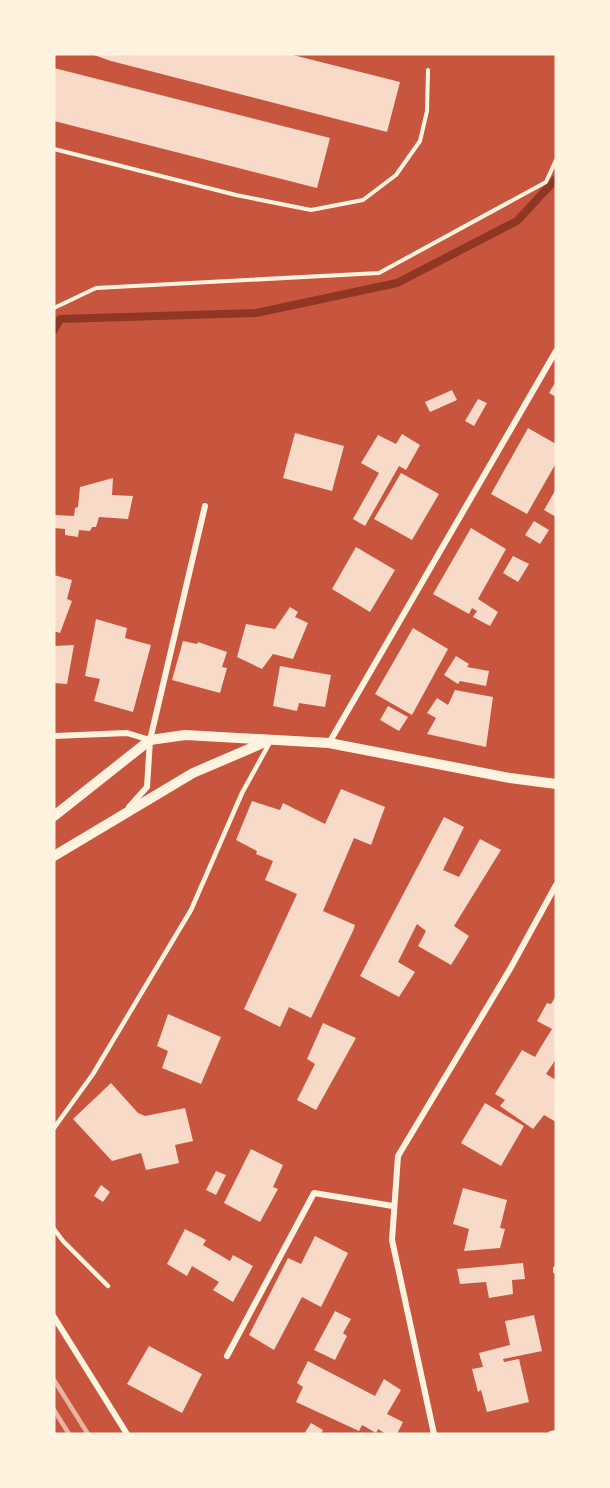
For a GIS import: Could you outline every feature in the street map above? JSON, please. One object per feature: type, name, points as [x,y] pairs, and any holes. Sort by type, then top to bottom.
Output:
[{"type":"street","points":[[329,743],[556,351]]},
{"type":"street","points":[[120,817],[147,788],[150,740],[205,506]]},
{"type":"street","points":[[54,736],[127,732],[150,740],[186,735],[329,743],[510,778],[556,784]]},
{"type":"street","points":[[54,856],[193,772],[272,739]]},
{"type":"street","points":[[54,816],[150,740]]},
{"type":"street","points":[[434,1434],[392,1240],[398,1156],[510,969],[556,885]]},
{"type":"street","points":[[227,1356],[314,1193],[393,1206]]},
{"type":"street","points":[[54,1317],[127,1434]]},
{"type":"street","points":[[551,1434],[556,1432]]},
{"type":"lane","points":[[54,1128],[93,1074],[191,910],[242,793],[272,739]]},
{"type":"lane","points":[[54,1229],[108,1286]]},
{"type":"path","points":[[54,149],[236,195],[311,210],[363,200],[396,175],[420,141],[427,111],[428,70]]},
{"type":"path","points":[[54,308],[96,288],[379,273],[546,182],[556,160]]},
{"type":"building","points":[[91,54],[289,54],[400,82],[387,132]]},
{"type":"building","points":[[54,68],[330,138],[317,188],[54,121]]},
{"type":"building","points":[[556,381],[556,397],[549,393]]},
{"type":"building","points":[[452,390],[457,400],[430,412],[425,402]]},
{"type":"building","points":[[478,399],[487,403],[474,426],[465,421]]},
{"type":"building","points":[[528,428],[556,444],[556,463],[527,514],[491,494]]},
{"type":"building","points":[[295,433],[344,446],[332,491],[283,478]]},
{"type":"building","points":[[402,434],[420,445],[406,470],[399,466],[365,526],[353,519],[379,473],[361,463],[378,435],[396,444]]},
{"type":"building","points":[[401,473],[439,494],[412,540],[374,519]]},
{"type":"building","points":[[113,478],[112,495],[133,496],[128,519],[99,517],[96,527],[92,527],[90,531],[79,530],[78,537],[65,535],[65,529],[54,528],[54,515],[74,516],[75,508],[78,507],[80,487]]},
{"type":"building","points":[[556,489],[556,517],[544,510]]},
{"type":"building","points":[[534,521],[549,530],[540,544],[525,535]]},
{"type":"building","points":[[471,528],[506,549],[478,599],[498,612],[490,626],[473,617],[477,611],[472,608],[469,614],[433,594]]},
{"type":"building","points":[[356,547],[395,570],[370,612],[332,589]]},
{"type":"building","points":[[513,556],[529,564],[518,582],[503,573]]},
{"type":"building","points":[[54,575],[72,580],[67,599],[72,601],[60,633],[54,631]]},
{"type":"building","points":[[290,607],[298,612],[295,617],[308,623],[293,659],[273,654],[262,669],[237,657],[246,624],[275,629]]},
{"type":"building","points":[[96,619],[127,628],[125,638],[151,645],[133,712],[94,701],[100,679],[85,676]]},
{"type":"building","points":[[413,628],[448,649],[412,715],[375,694]]},
{"type":"building","points":[[183,641],[197,644],[198,642],[227,652],[222,667],[227,668],[220,693],[172,680]]},
{"type":"building","points":[[74,645],[67,684],[54,683],[54,646]]},
{"type":"building","points":[[456,656],[469,664],[467,667],[489,671],[486,686],[460,681],[458,684],[444,675]]},
{"type":"building","points":[[280,666],[331,675],[325,707],[299,703],[297,711],[273,706]]},
{"type":"building","points":[[455,690],[493,697],[486,747],[427,734],[436,718],[427,713],[437,698],[448,705]]},
{"type":"building","points":[[388,706],[408,717],[399,731],[380,720]]},
{"type":"building","points":[[341,789],[385,807],[371,845],[354,838],[323,911],[355,925],[311,1018],[289,1007],[280,1027],[244,1009],[297,894],[265,880],[273,861],[256,854],[257,851],[236,840],[252,801],[280,810],[283,803],[325,824]]},
{"type":"building","points":[[444,817],[464,827],[443,870],[459,877],[480,839],[501,850],[454,926],[469,936],[451,965],[418,946],[426,931],[417,924],[398,962],[415,972],[399,997],[360,976]]},
{"type":"building","points":[[556,996],[556,1059],[546,1074],[556,1080],[556,1122],[544,1115],[533,1129],[500,1106],[505,1100],[495,1094],[522,1050],[535,1057],[552,1029],[537,1021],[547,1003],[551,1004]]},
{"type":"building","points":[[168,1014],[221,1037],[201,1084],[162,1068],[168,1051],[157,1046]]},
{"type":"building","points":[[323,1023],[356,1038],[316,1110],[297,1100],[315,1064],[307,1059]]},
{"type":"building","points":[[111,1083],[138,1113],[145,1116],[185,1108],[193,1141],[175,1145],[179,1163],[146,1170],[141,1153],[112,1161],[73,1119]]},
{"type":"building","points":[[485,1103],[524,1126],[501,1166],[461,1143]]},
{"type":"building","points":[[251,1149],[283,1165],[273,1187],[278,1189],[260,1222],[224,1203]]},
{"type":"building","points":[[216,1171],[226,1175],[216,1195],[206,1190]]},
{"type":"building","points":[[101,1185],[110,1192],[103,1202],[94,1196]]},
{"type":"building","points":[[463,1188],[507,1200],[500,1228],[505,1229],[500,1248],[464,1251],[469,1229],[453,1224]]},
{"type":"building","points":[[185,1229],[206,1240],[203,1245],[230,1261],[233,1255],[253,1266],[233,1302],[213,1290],[219,1282],[192,1266],[187,1276],[167,1264]]},
{"type":"building","points":[[315,1236],[348,1253],[321,1307],[302,1297],[274,1350],[249,1335],[288,1258],[301,1264]]},
{"type":"building","points":[[523,1263],[525,1279],[512,1280],[513,1294],[489,1298],[486,1282],[460,1284],[457,1269]]},
{"type":"building","points":[[335,1311],[351,1319],[343,1333],[347,1336],[335,1360],[314,1350]]},
{"type":"building","points":[[534,1315],[542,1351],[503,1359],[504,1362],[519,1359],[529,1402],[487,1412],[481,1390],[478,1392],[472,1369],[483,1367],[479,1353],[510,1345],[505,1321]]},
{"type":"building","points":[[149,1346],[202,1374],[182,1413],[127,1384]]},
{"type":"building","points":[[308,1361],[375,1396],[384,1379],[401,1390],[387,1414],[403,1422],[397,1434],[386,1434],[378,1429],[376,1433],[362,1425],[359,1431],[296,1402],[303,1387],[297,1383]]},
{"type":"building","points":[[311,1423],[323,1430],[321,1434],[304,1434]]},
{"type":"waterway","points":[[54,330],[60,319],[256,313],[397,283],[517,221],[556,179]]},
{"type":"railway","points":[[54,1380],[88,1434]]},
{"type":"railway","points":[[54,1410],[69,1434]]}]
